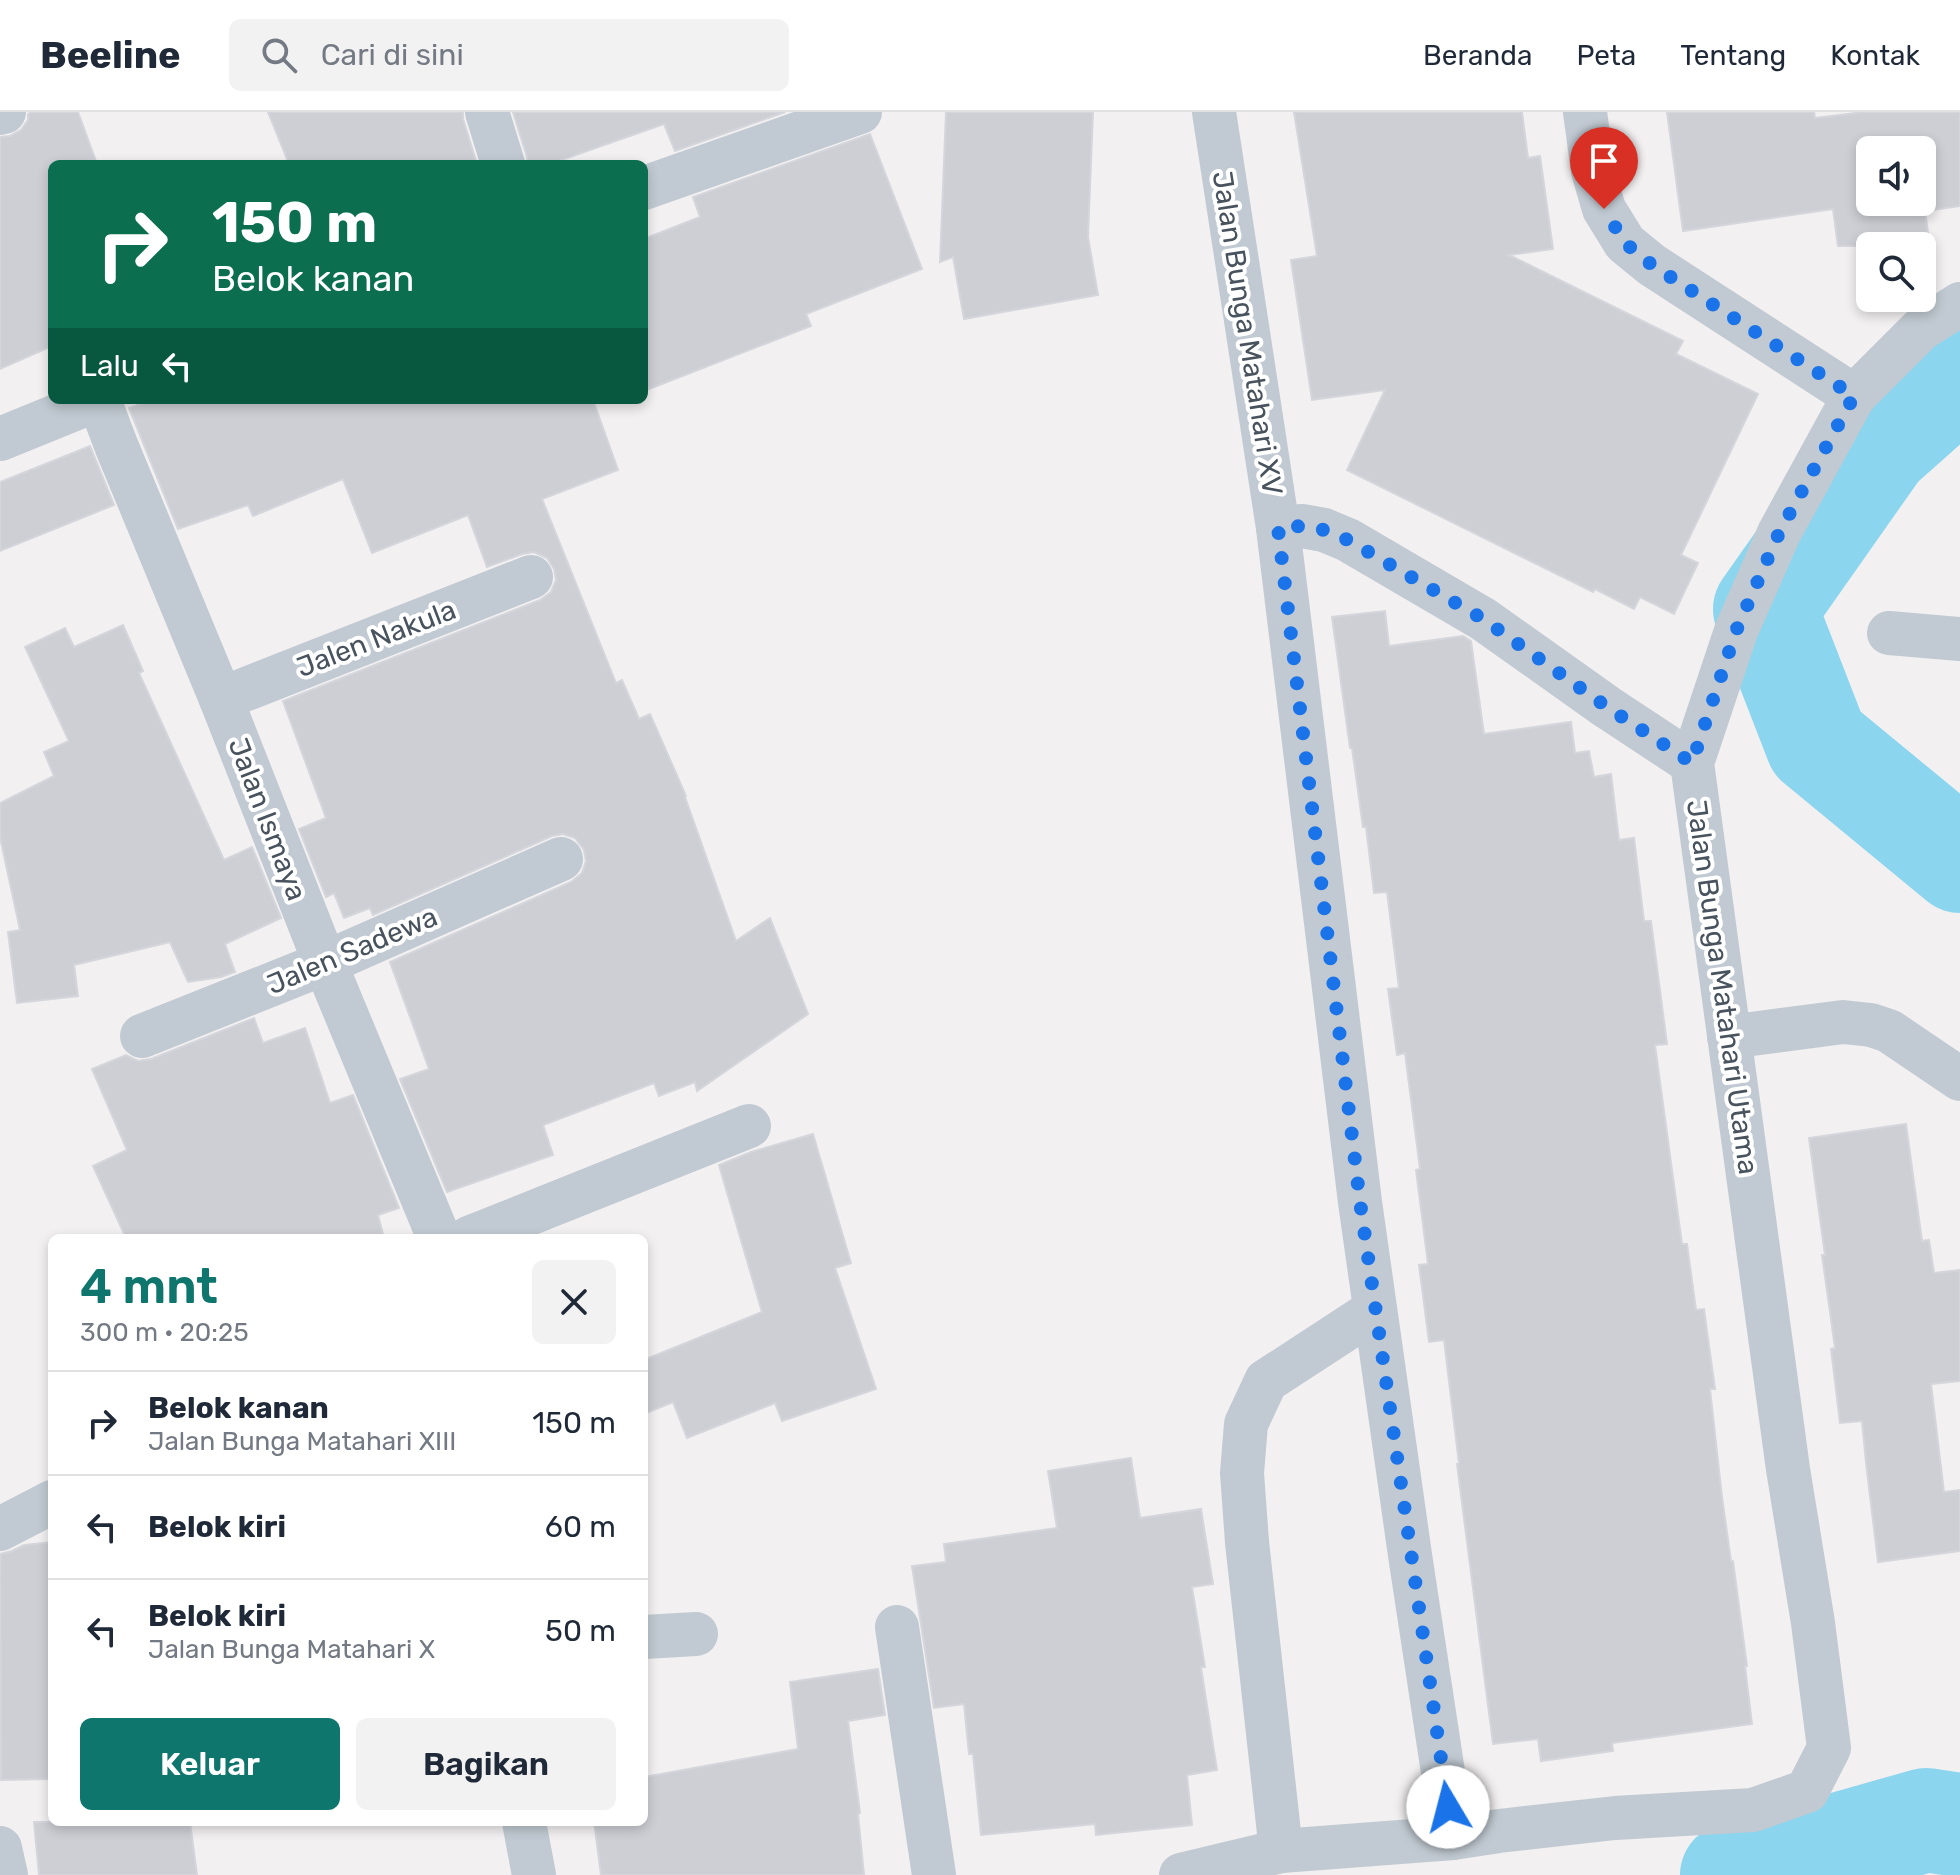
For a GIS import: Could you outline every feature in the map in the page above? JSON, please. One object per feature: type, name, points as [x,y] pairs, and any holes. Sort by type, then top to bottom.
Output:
[{"type":"street","points":[[487,112],[502,160]]},
{"type":"street","points":[[648,187],[860,112]]},
{"type":"street","name":"Jalan Bunga Matahari XV","points":[[1214,112],[1278,528],[1360,1202],[1453,1838]]},
{"type":"street","points":[[1585,112],[1593,171],[1604,209],[1625,243],[1652,265],[1854,396]]},
{"type":"street","name":"Jalan Bunga Matahari Utama","points":[[1453,1838],[1615,1818],[1753,1810],[1807,1791],[1829,1748],[1692,763],[1736,631],[1779,533],[1854,396],[1921,329],[1960,304]]},
{"type":"street","points":[[0,439],[88,404]]},
{"type":"street","name":"Jalan Ismaya","points":[[100,404],[437,1234]]},
{"type":"street","points":[[1278,528],[1302,526],[1324,530],[1348,540],[1483,619],[1692,763]]},
{"type":"street","name":"Jalen Nakula","points":[[221,699],[531,577]]},
{"type":"street","points":[[1889,633],[1960,639]]},
{"type":"street","name":"Jalen Sadewa","points":[[142,1036],[325,963],[561,859]]},
{"type":"street","points":[[1729,1037],[1843,1022],[1871,1025],[1889,1031],[1960,1079]]},
{"type":"street","points":[[479,1234],[749,1126]]},
{"type":"street","points":[[1281,1851],[1247,1542],[1242,1473],[1246,1424],[1266,1381],[1375,1310]]},
{"type":"street","points":[[0,1529],[48,1504]]},
{"type":"street","points":[[897,1627],[934,1875]]},
{"type":"street","points":[[648,1637],[696,1634]]},
{"type":"street","points":[[525,1826],[534,1875]]},
{"type":"street","points":[[1181,1875],[1281,1851],[1453,1838]]},
{"type":"street","points":[[0,1848],[6,1875]]},
{"type":"building","points":[[78,112],[96,160],[48,160],[48,348],[0,369],[0,137],[21,130],[28,120],[28,114]]},
{"type":"building","points":[[268,112],[463,112],[476,160],[287,160]]},
{"type":"building","points":[[513,112],[785,112],[675,151],[664,124],[561,160],[527,160]]},
{"type":"building","points":[[946,112],[1093,112],[1088,237],[1098,295],[964,319],[953,257],[940,262]]},
{"type":"building","points":[[1294,112],[1522,112],[1528,158],[1540,156],[1553,249],[1509,255],[1683,341],[1676,354],[1758,394],[1681,555],[1698,563],[1674,614],[1640,597],[1634,609],[1595,589],[1593,592],[1347,470],[1385,390],[1312,400],[1291,260],[1317,256]]},
{"type":"building","points":[[1667,112],[1814,112],[1815,118],[1864,112],[1960,112],[1960,206],[1936,209],[1936,136],[1856,136],[1856,216],[1926,216],[1928,232],[1856,232],[1856,246],[1838,246],[1833,209],[1683,231]]},
{"type":"building","points":[[870,134],[922,269],[806,314],[811,326],[648,389],[648,237],[700,217],[693,197]]},
{"type":"building","points":[[140,404],[594,404],[618,470],[542,499],[616,683],[622,680],[639,719],[650,714],[686,796],[736,941],[770,918],[808,1014],[697,1091],[695,1082],[659,1096],[654,1083],[543,1125],[553,1155],[447,1192],[400,1079],[429,1069],[390,962],[571,882],[582,873],[586,861],[584,850],[575,838],[563,834],[552,836],[373,915],[370,908],[344,918],[334,893],[326,897],[299,829],[326,818],[283,701],[540,600],[551,592],[556,580],[554,569],[547,558],[534,552],[487,567],[468,515],[372,553],[343,479],[253,516],[248,505],[178,529],[129,408]]},
{"type":"building","points":[[90,446],[114,505],[0,551],[0,482]]},
{"type":"building","points":[[1385,611],[1389,646],[1463,636],[1471,641],[1484,734],[1571,722],[1575,753],[1589,751],[1594,777],[1611,774],[1619,840],[1634,838],[1644,921],[1651,921],[1667,1044],[1655,1045],[1682,1244],[1687,1244],[1696,1310],[1704,1309],[1715,1389],[1710,1389],[1752,1724],[1612,1743],[1613,1751],[1541,1761],[1538,1739],[1493,1744],[1444,1340],[1429,1342],[1419,1265],[1428,1264],[1416,1170],[1420,1169],[1405,1053],[1397,1055],[1388,989],[1399,988],[1387,892],[1374,893],[1332,617]]},
{"type":"building","points":[[123,625],[143,671],[139,673],[224,860],[252,847],[281,918],[225,944],[235,972],[221,977],[188,982],[170,942],[74,965],[78,996],[17,1003],[8,932],[20,930],[0,837],[0,803],[54,776],[44,752],[69,741],[25,647],[65,628],[74,647]]},
{"type":"building","points":[[254,1018],[263,1043],[305,1028],[330,1103],[353,1095],[399,1208],[378,1215],[383,1234],[124,1234],[93,1166],[127,1150],[92,1069],[126,1055],[138,1061],[151,1059]]},
{"type":"building","points":[[1906,1124],[1922,1241],[1929,1240],[1934,1273],[1960,1270],[1960,1381],[1931,1384],[1944,1492],[1960,1490],[1960,1551],[1878,1562],[1862,1421],[1840,1423],[1831,1349],[1835,1348],[1822,1255],[1825,1255],[1809,1138]]},
{"type":"building","points":[[813,1134],[851,1263],[835,1268],[876,1389],[782,1421],[775,1403],[687,1438],[673,1402],[648,1412],[648,1358],[762,1312],[719,1165]]},
{"type":"building","points":[[1131,1458],[1140,1518],[1201,1509],[1213,1584],[1192,1587],[1217,1770],[1187,1775],[1192,1825],[1096,1835],[1095,1824],[981,1835],[973,1754],[969,1754],[964,1704],[934,1708],[912,1566],[946,1562],[944,1544],[1057,1528],[1048,1471]]},
{"type":"building","points":[[48,1542],[48,1779],[1,1780],[0,1554],[24,1545]]},
{"type":"building","points":[[878,1669],[885,1715],[848,1721],[860,1813],[864,1875],[601,1875],[595,1826],[648,1826],[648,1776],[798,1749],[790,1682]]},
{"type":"building","points":[[34,1822],[48,1822],[48,1826],[191,1826],[197,1875],[39,1875]]},
{"type":"waterway","points":[[1960,375],[1879,447],[1765,609],[1817,743],[1960,861]]},
{"type":"waterway","points":[[1732,1875],[1926,1820],[1960,1825]]},
{"type":"route","points":[[1448,1807],[1360,1202],[1278,528],[1302,526],[1324,530],[1348,540],[1483,619],[1692,763],[1736,631],[1779,533],[1854,396],[1652,265],[1625,243],[1604,209]]}]
